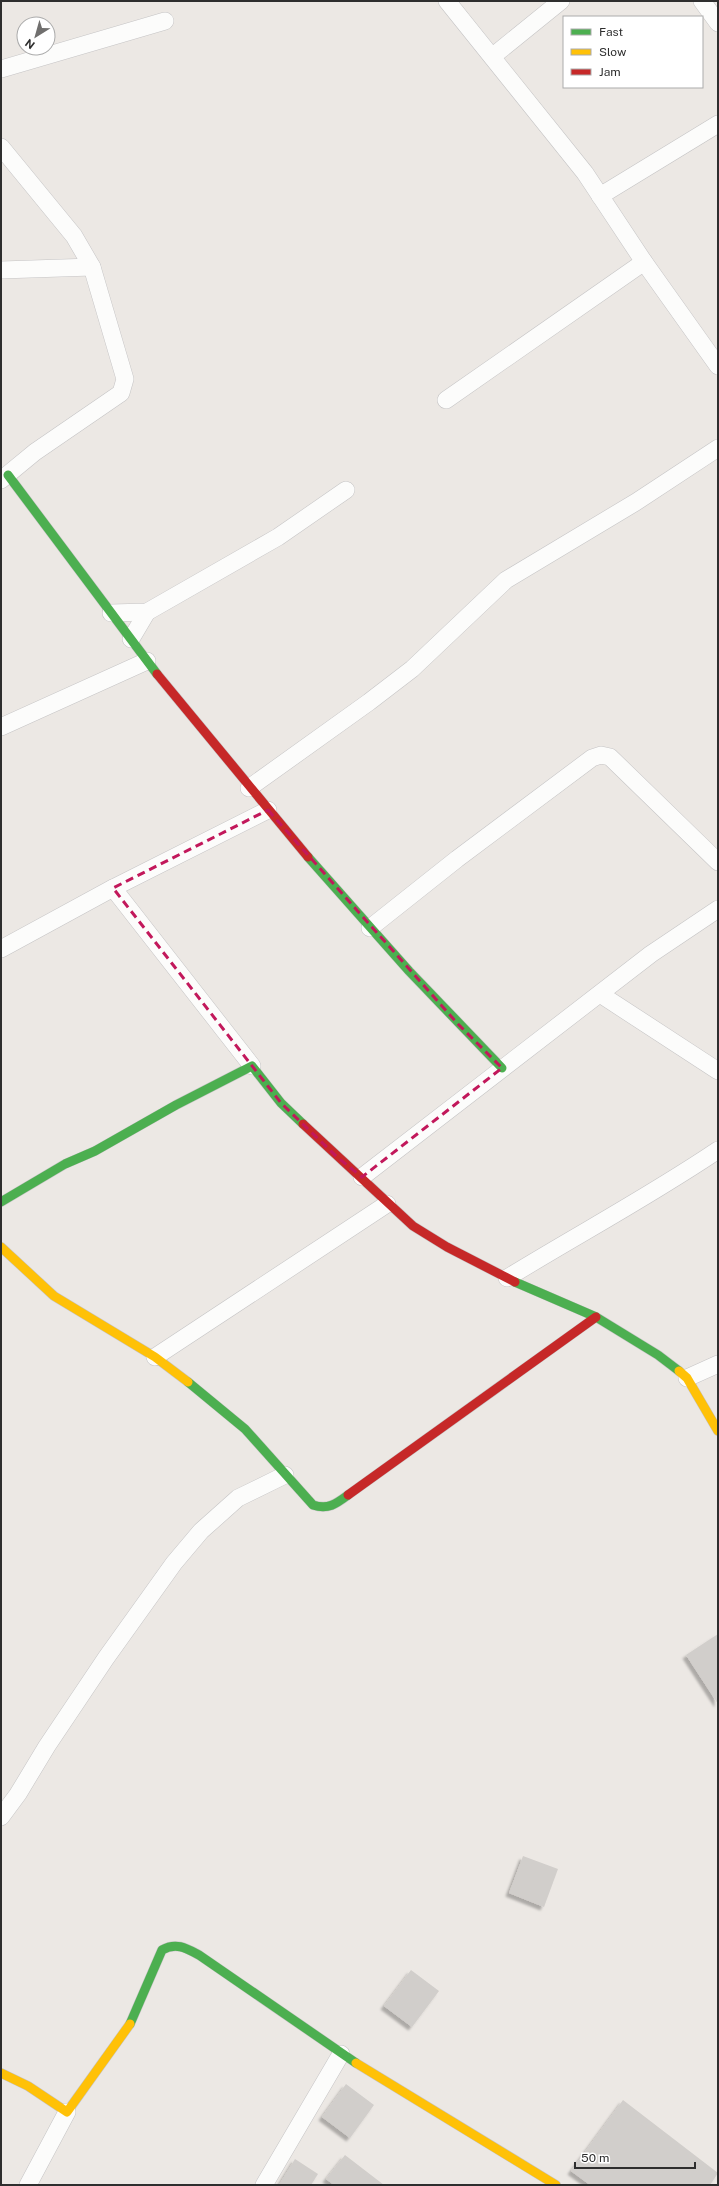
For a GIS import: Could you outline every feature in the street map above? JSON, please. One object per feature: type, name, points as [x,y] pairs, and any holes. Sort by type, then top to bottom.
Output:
[{"type":"street","points":[[447,1],[493,56],[585,173],[644,262],[718,366]]},
{"type":"street","points":[[493,56],[561,1]]},
{"type":"street","points":[[702,1],[718,23]]},
{"type":"street","points":[[1,69],[165,21]]},
{"type":"street","points":[[600,196],[718,124]]},
{"type":"street","points":[[1,147],[74,236],[92,267],[125,379],[125,385],[121,393],[35,452],[5,478],[248,788],[370,928],[458,1024],[502,1068]]},
{"type":"street","points":[[446,400],[644,262]]},
{"type":"street","points":[[1,270],[92,267]]},
{"type":"street","points":[[248,788],[369,702],[412,669],[506,580],[636,502],[718,448]]},
{"type":"street","points":[[112,613],[147,612],[278,537],[346,490]]},
{"type":"street","points":[[131,639],[147,612]]},
{"type":"street","points":[[1,727],[147,661]]},
{"type":"street","points":[[370,928],[554,785],[592,758],[601,755],[610,756],[718,862]]},
{"type":"street","points":[[1,949],[113,888],[268,810]]},
{"type":"street","points":[[113,888],[281,1103],[337,1157],[362,1177],[387,1204],[413,1226],[447,1246],[507,1278],[596,1317],[658,1355],[687,1378],[718,1431]]},
{"type":"street","points":[[362,1177],[651,954],[718,909]]},
{"type":"street","points":[[600,994],[718,1071]]},
{"type":"street","points":[[1,1202],[65,1164],[95,1151],[176,1105],[252,1066]]},
{"type":"street","points":[[507,1278],[718,1150]]},
{"type":"street","points":[[155,1357],[387,1204]]},
{"type":"street","points":[[1,1248],[54,1296],[155,1357],[219,1406],[245,1429],[313,1505],[322,1508],[333,1506],[596,1317]]},
{"type":"street","points":[[687,1378],[718,1364]]},
{"type":"street","points":[[1,1817],[18,1794],[46,1746],[106,1658],[201,1531],[238,1498],[285,1475]]},
{"type":"street","points":[[28,2185],[67,2112],[129,2025],[162,1950],[169,1945],[182,1946],[199,1955],[340,2054],[556,2185]]},
{"type":"street","points":[[264,2185],[340,2054]]},
{"type":"street","points":[[1,2072],[28,2086],[67,2112]]},
{"type":"highlighted area","points":[[268,810],[458,1024],[502,1068],[362,1177],[337,1157],[281,1103],[113,888]]},
{"type":"building","points":[[718,1634],[718,1704],[686,1655]]},
{"type":"building","points":[[523,1856],[558,1869],[544,1907],[509,1893]]},
{"type":"building","points":[[411,1970],[439,1991],[412,2027],[384,2006]]},
{"type":"building","points":[[346,2084],[374,2105],[350,2138],[322,2117]]},
{"type":"building","points":[[623,2100],[718,2173],[710,2185],[590,2185],[571,2171]]},
{"type":"building","points":[[345,2155],[384,2185],[334,2185],[326,2179]]},
{"type":"building","points":[[295,2159],[318,2174],[311,2185],[279,2185]]},
{"type":"traffic: fast","points":[[8,475],[157,674]]},
{"type":"traffic: fast","points":[[308,857],[409,971],[502,1068]]},
{"type":"traffic: fast","points":[[1,1202],[65,1164],[95,1151],[176,1105],[252,1066],[281,1103],[303,1124]]},
{"type":"traffic: fast","points":[[515,1282],[596,1317],[658,1355],[679,1371]]},
{"type":"traffic: fast","points":[[188,1382],[245,1429],[313,1505],[323,1507],[332,1505],[348,1495]]},
{"type":"traffic: fast","points":[[130,2024],[162,1950],[176,1946],[190,1950],[199,1955],[356,2063]]},
{"type":"traffic: slow","points":[[1,1247],[54,1296],[155,1357],[188,1382]]},
{"type":"traffic: slow","points":[[679,1371],[687,1378],[718,1431]]},
{"type":"traffic: slow","points":[[1,2073],[28,2086],[67,2112],[130,2024]]},
{"type":"traffic: slow","points":[[356,2063],[556,2185]]},
{"type":"traffic: jam","points":[[157,674],[308,857]]},
{"type":"traffic: jam","points":[[303,1124],[413,1226],[447,1247],[515,1282]]},
{"type":"traffic: jam","points":[[348,1495],[596,1317]]}]
